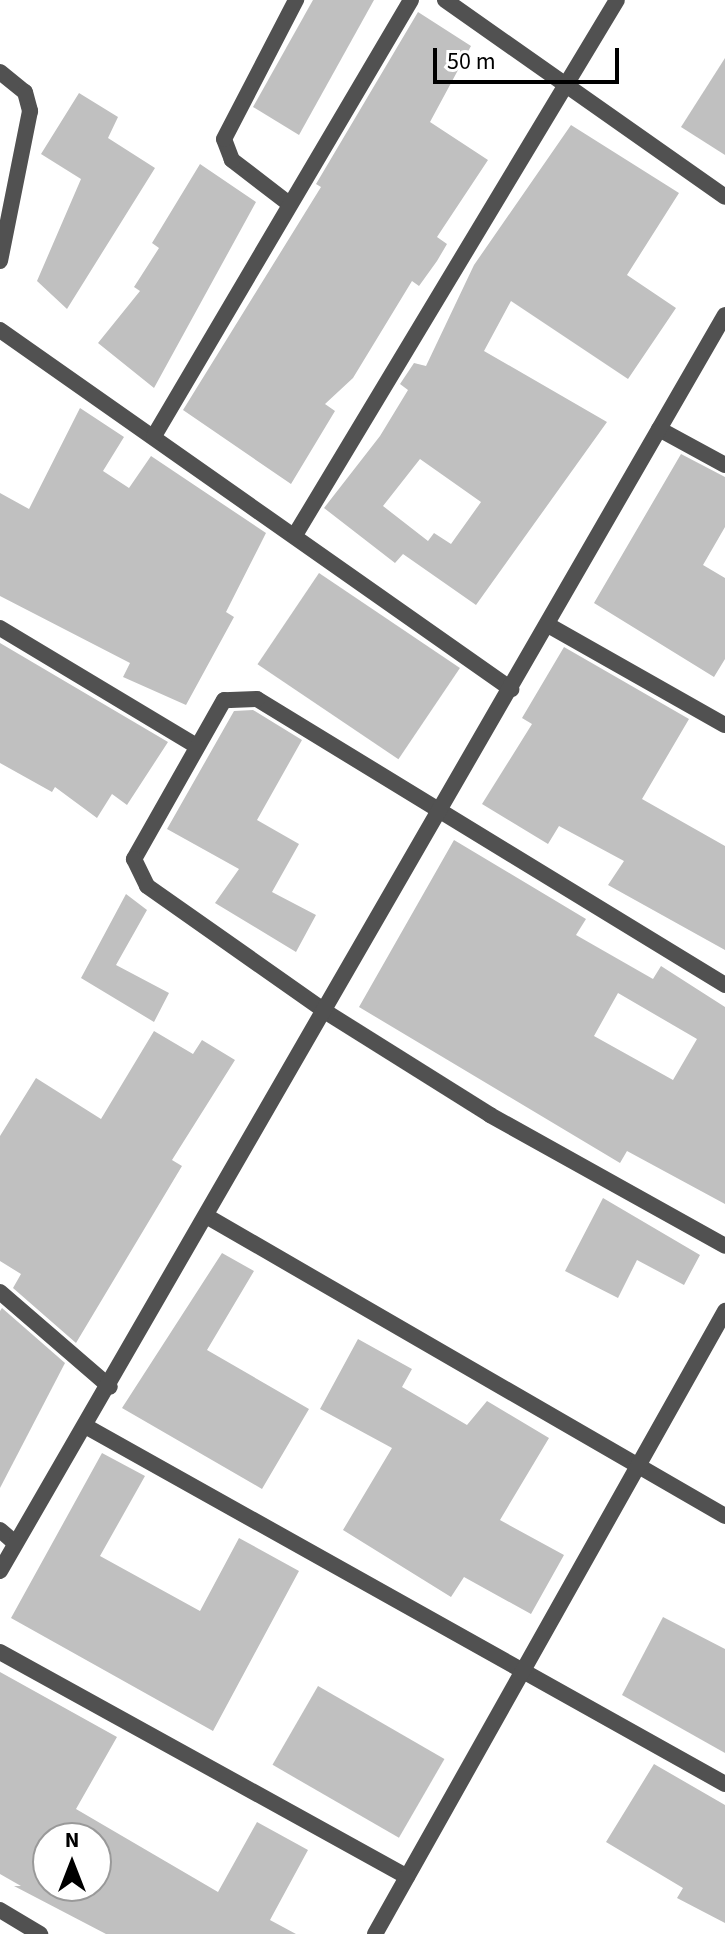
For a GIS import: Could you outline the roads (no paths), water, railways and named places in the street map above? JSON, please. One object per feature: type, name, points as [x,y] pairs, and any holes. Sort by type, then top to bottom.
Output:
[{"type":"street","points":[[288,203],[232,160],[224,139],[296,0]]},
{"type":"street","points":[[154,436],[288,203],[411,0]]},
{"type":"street","points":[[445,0],[560,85],[725,197]]},
{"type":"street","points":[[295,535],[560,85],[617,0]]},
{"type":"street","points":[[0,72],[25,92],[30,111],[2,233],[0,261]]},
{"type":"street","points":[[0,1571],[87,1427],[725,315]]},
{"type":"street","points":[[0,330],[511,689]]},
{"type":"street","points":[[659,429],[725,465]]},
{"type":"street","points":[[548,625],[725,725]]},
{"type":"street","points":[[0,628],[196,746]]},
{"type":"street","points":[[725,985],[257,699],[224,700],[142,834],[134,859],[137,875],[326,1012],[490,1115],[725,1246]]},
{"type":"street","points":[[208,1217],[636,1469],[725,1516]]},
{"type":"street","points":[[0,1292],[110,1387]]},
{"type":"street","points":[[375,1934],[725,1311]]},
{"type":"street","points":[[87,1427],[525,1666],[725,1784]]},
{"type":"street","points":[[0,1530],[15,1543]]},
{"type":"street","points":[[0,1652],[407,1877]]},
{"type":"street","points":[[0,1910],[40,1934]]}]
